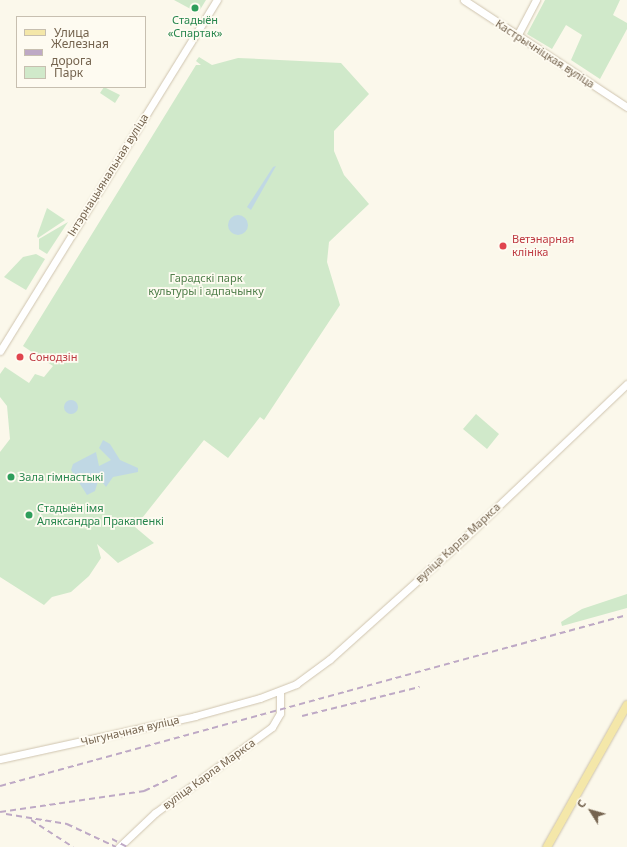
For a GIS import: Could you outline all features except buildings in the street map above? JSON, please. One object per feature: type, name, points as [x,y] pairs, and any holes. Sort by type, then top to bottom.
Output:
[{"type":"main road","name":"Інтэрнацыянальная вуліца","points":[[0,351],[217,0]]},
{"type":"main road","name":"Кастрычніцкая вуліца","points":[[464,0],[627,107]]},
{"type":"main road","points":[[517,36],[536,0]]},
{"type":"main road","name":"вуліца Карла Маркса","points":[[260,698],[280,692],[330,659],[488,516],[627,384]]},
{"type":"main road","name":"вуліца Карла Маркса","points":[[119,847],[155,813],[272,727],[280,713],[280,692]]},
{"type":"main road","name":"Чыгуначная вуліца","points":[[0,759],[260,698]]},
{"type":"main road","points":[[547,847],[627,705]]},
{"type":"green space","name":"Стадыён «Спартак»","points":[[174,0],[206,0],[198,13]]},
{"type":"green space","points":[[545,0],[620,0],[613,15],[627,23],[627,29],[600,79],[571,60],[582,35],[566,25],[552,49],[527,34]]},
{"type":"green space","name":"Гарадскі парк культуры і адпачынку","points":[[199,57],[212,65],[238,58],[341,63],[369,94],[334,131],[334,151],[344,175],[369,204],[329,242],[327,262],[340,305],[264,420],[260,417],[228,458],[204,440],[135,527],[154,543],[118,563],[97,544],[101,558],[89,576],[71,592],[52,597],[44,605],[0,577],[0,452],[10,439],[7,406],[0,397],[0,374],[5,367],[29,383],[35,374],[44,377],[53,366],[23,346],[196,65],[201,65],[196,61]]},
{"type":"green space","points":[[103,88],[106,88],[120,95],[115,103],[100,93]]},
{"type":"green space","points":[[47,208],[65,220],[38,238],[37,236]]},
{"type":"green space","points":[[68,222],[47,254],[39,249],[39,239]]},
{"type":"green space","points":[[36,254],[45,259],[26,290],[4,277],[23,257]]},
{"type":"green space","points":[[476,414],[499,434],[487,449],[463,429]]},
{"type":"green space","points":[[627,594],[627,608],[562,626],[561,622],[582,609]]},
{"type":"water","points":[[276,166],[251,210],[247,207],[273,167]]},
{"type":"water","points":[[238,215],[245,218],[248,225],[245,232],[238,235],[231,232],[228,225],[231,218]]},
{"type":"water","points":[[68,400],[74,400],[78,404],[78,410],[74,414],[68,414],[64,410],[64,404]]},
{"type":"water","points":[[103,440],[110,444],[120,460],[138,468],[138,472],[113,477],[106,487],[99,478],[95,491],[87,495],[71,470],[73,464],[96,452],[99,466],[111,460],[99,448]]},
{"type":"railway","points":[[0,786],[627,615]]},
{"type":"railway","points":[[302,716],[419,687]]},
{"type":"railway","points":[[0,812],[144,791],[179,775]]},
{"type":"railway","points":[[6,814],[67,824],[116,847]]},
{"type":"railway","points":[[31,820],[73,847]]},
{"type":"railway","points":[[112,839],[127,847]]},
{"type":"place","name":"Стадыён «Спартак»","points":[[195,8]]},
{"type":"place","name":"Ветэнарная клініка","points":[[503,246]]},
{"type":"place","name":"Сонодзін","points":[[20,357]]},
{"type":"place","name":"Зала гімнастыкі","points":[[11,477]]},
{"type":"place","name":"Стадыён імя Аляксандра Пракапенкі","points":[[29,515]]}]
